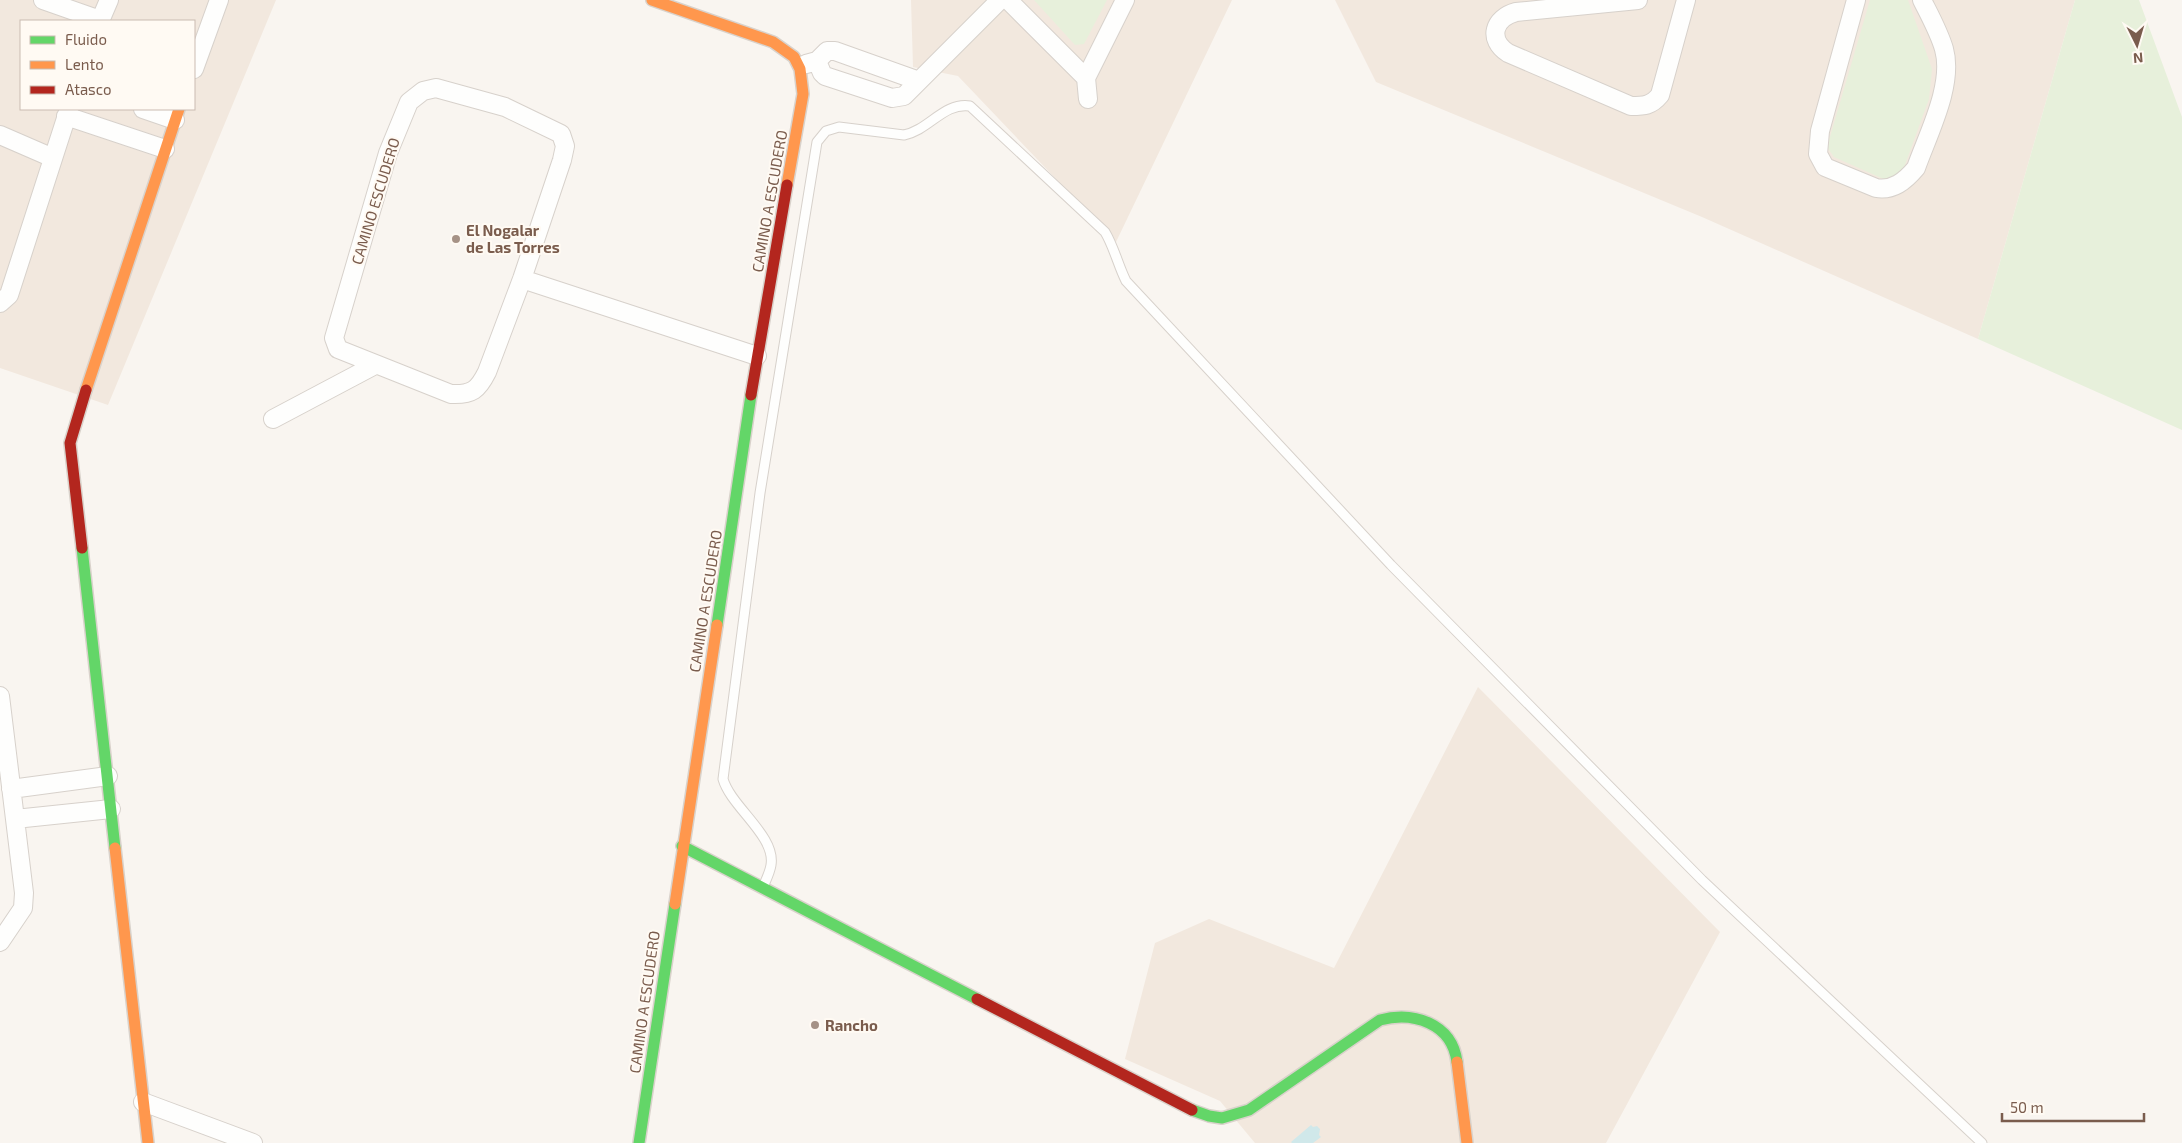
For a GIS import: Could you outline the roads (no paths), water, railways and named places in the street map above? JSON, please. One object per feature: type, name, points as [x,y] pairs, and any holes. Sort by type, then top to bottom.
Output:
[{"type":"street","points":[[43,0],[97,20]]},
{"type":"street","points":[[100,20],[108,0]]},
{"type":"street","points":[[195,66],[218,0]]},
{"type":"street","points":[[652,0],[774,42],[809,63],[825,76],[892,98],[904,96],[1000,0]]},
{"type":"street","points":[[1008,0],[1086,78]]},
{"type":"street","points":[[1088,99],[1086,78],[1125,0]]},
{"type":"street","points":[[1638,0],[1516,12],[1507,15],[1501,20],[1494,34],[1497,44],[1508,52],[1631,106],[1648,105],[1654,102],[1660,95],[1686,0]]},
{"type":"street","points":[[1856,0],[1820,131],[1818,154],[1825,167],[1885,190],[1896,186],[1908,178],[1916,168],[1942,94],[1946,73],[1944,50],[1936,27],[1922,0]]},
{"type":"street","points":[[809,63],[827,52],[835,51],[919,81]]},
{"type":"street","name":"CAMINO A ESCUDERO","points":[[639,1143],[682,846],[757,356],[809,63]]},
{"type":"street","name":"CAMINO ESCUDERO","points":[[436,88],[505,107],[561,134],[565,146],[562,160],[522,279],[480,386],[462,395],[451,394],[375,365],[338,349],[334,338],[388,153],[408,102],[423,91],[436,88]]},
{"type":"street","points":[[148,1143],[70,444],[75,423],[178,114],[150,110]]},
{"type":"street","points":[[0,303],[9,295],[67,112],[165,149]]},
{"type":"street","points":[[0,135],[53,158]]},
{"type":"street","points":[[522,279],[757,356]]},
{"type":"street","points":[[273,419],[375,365]]},
{"type":"street","points":[[0,696],[24,893],[23,908],[0,942]]},
{"type":"street","points":[[11,789],[108,776]]},
{"type":"street","points":[[15,819],[112,809]]},
{"type":"street","points":[[682,846],[1194,1112],[1214,1118],[1230,1118],[1249,1110],[1380,1020],[1401,1014],[1412,1015],[1439,1030],[1452,1046],[1456,1057],[1466,1143]]},
{"type":"street","points":[[143,1102],[253,1143]]},
{"type":"lane","points":[[762,887],[771,867],[772,859],[769,846],[730,798],[723,779],[760,493],[817,142],[826,132],[839,128],[904,135],[915,133],[951,108],[960,105],[970,106],[1105,232],[1111,241],[1117,264],[1126,281],[1391,565],[1702,880],[1982,1143]]},
{"type":"water","points":[[1311,1125],[1313,1127],[1317,1126],[1320,1129],[1319,1135],[1321,1137],[1313,1143],[1291,1142]]},
{"type":"place","name":"El Nogalar de Las Torres","points":[[456,239]]},
{"type":"place","name":"Rancho","points":[[815,1025]]}]
